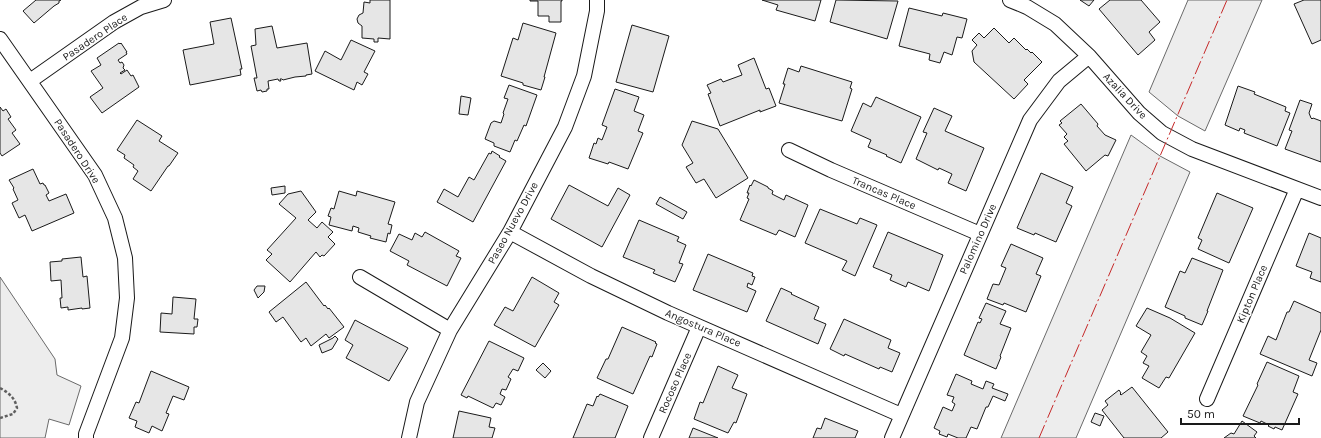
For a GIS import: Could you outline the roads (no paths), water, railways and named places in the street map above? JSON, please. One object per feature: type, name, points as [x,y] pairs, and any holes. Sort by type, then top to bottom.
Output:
[{"type":"street","name":"Pasadero Place","points":[[30,81],[114,22],[142,7],[164,0]]},
{"type":"street","name":"Paseo Nuevo Drive","points":[[409,438],[417,402],[450,330],[510,232],[565,127],[584,76],[597,11],[597,0]]},
{"type":"street","name":"Azalia Drive","points":[[1010,0],[1027,7],[1055,24],[1089,56],[1139,113],[1162,132],[1192,149],[1321,198]]},
{"type":"street","name":"Pasadero Drive","points":[[0,39],[95,175],[115,218],[125,258],[126,298],[122,338],[86,434],[86,438]]},
{"type":"street","name":"Palomino Drive","points":[[892,438],[1030,120],[1059,81],[1089,56]]},
{"type":"street","name":"Trancas Place","points":[[790,150],[831,170],[980,234]]},
{"type":"street","name":"Kipton Place","points":[[1207,399],[1297,189]]},
{"type":"street","name":"Angostura Place","points":[[510,232],[591,276],[668,313],[901,415]]},
{"type":"street","points":[[360,277],[450,330]]},
{"type":"street","name":"Rocoso Place","points":[[651,438],[699,327]]}]
